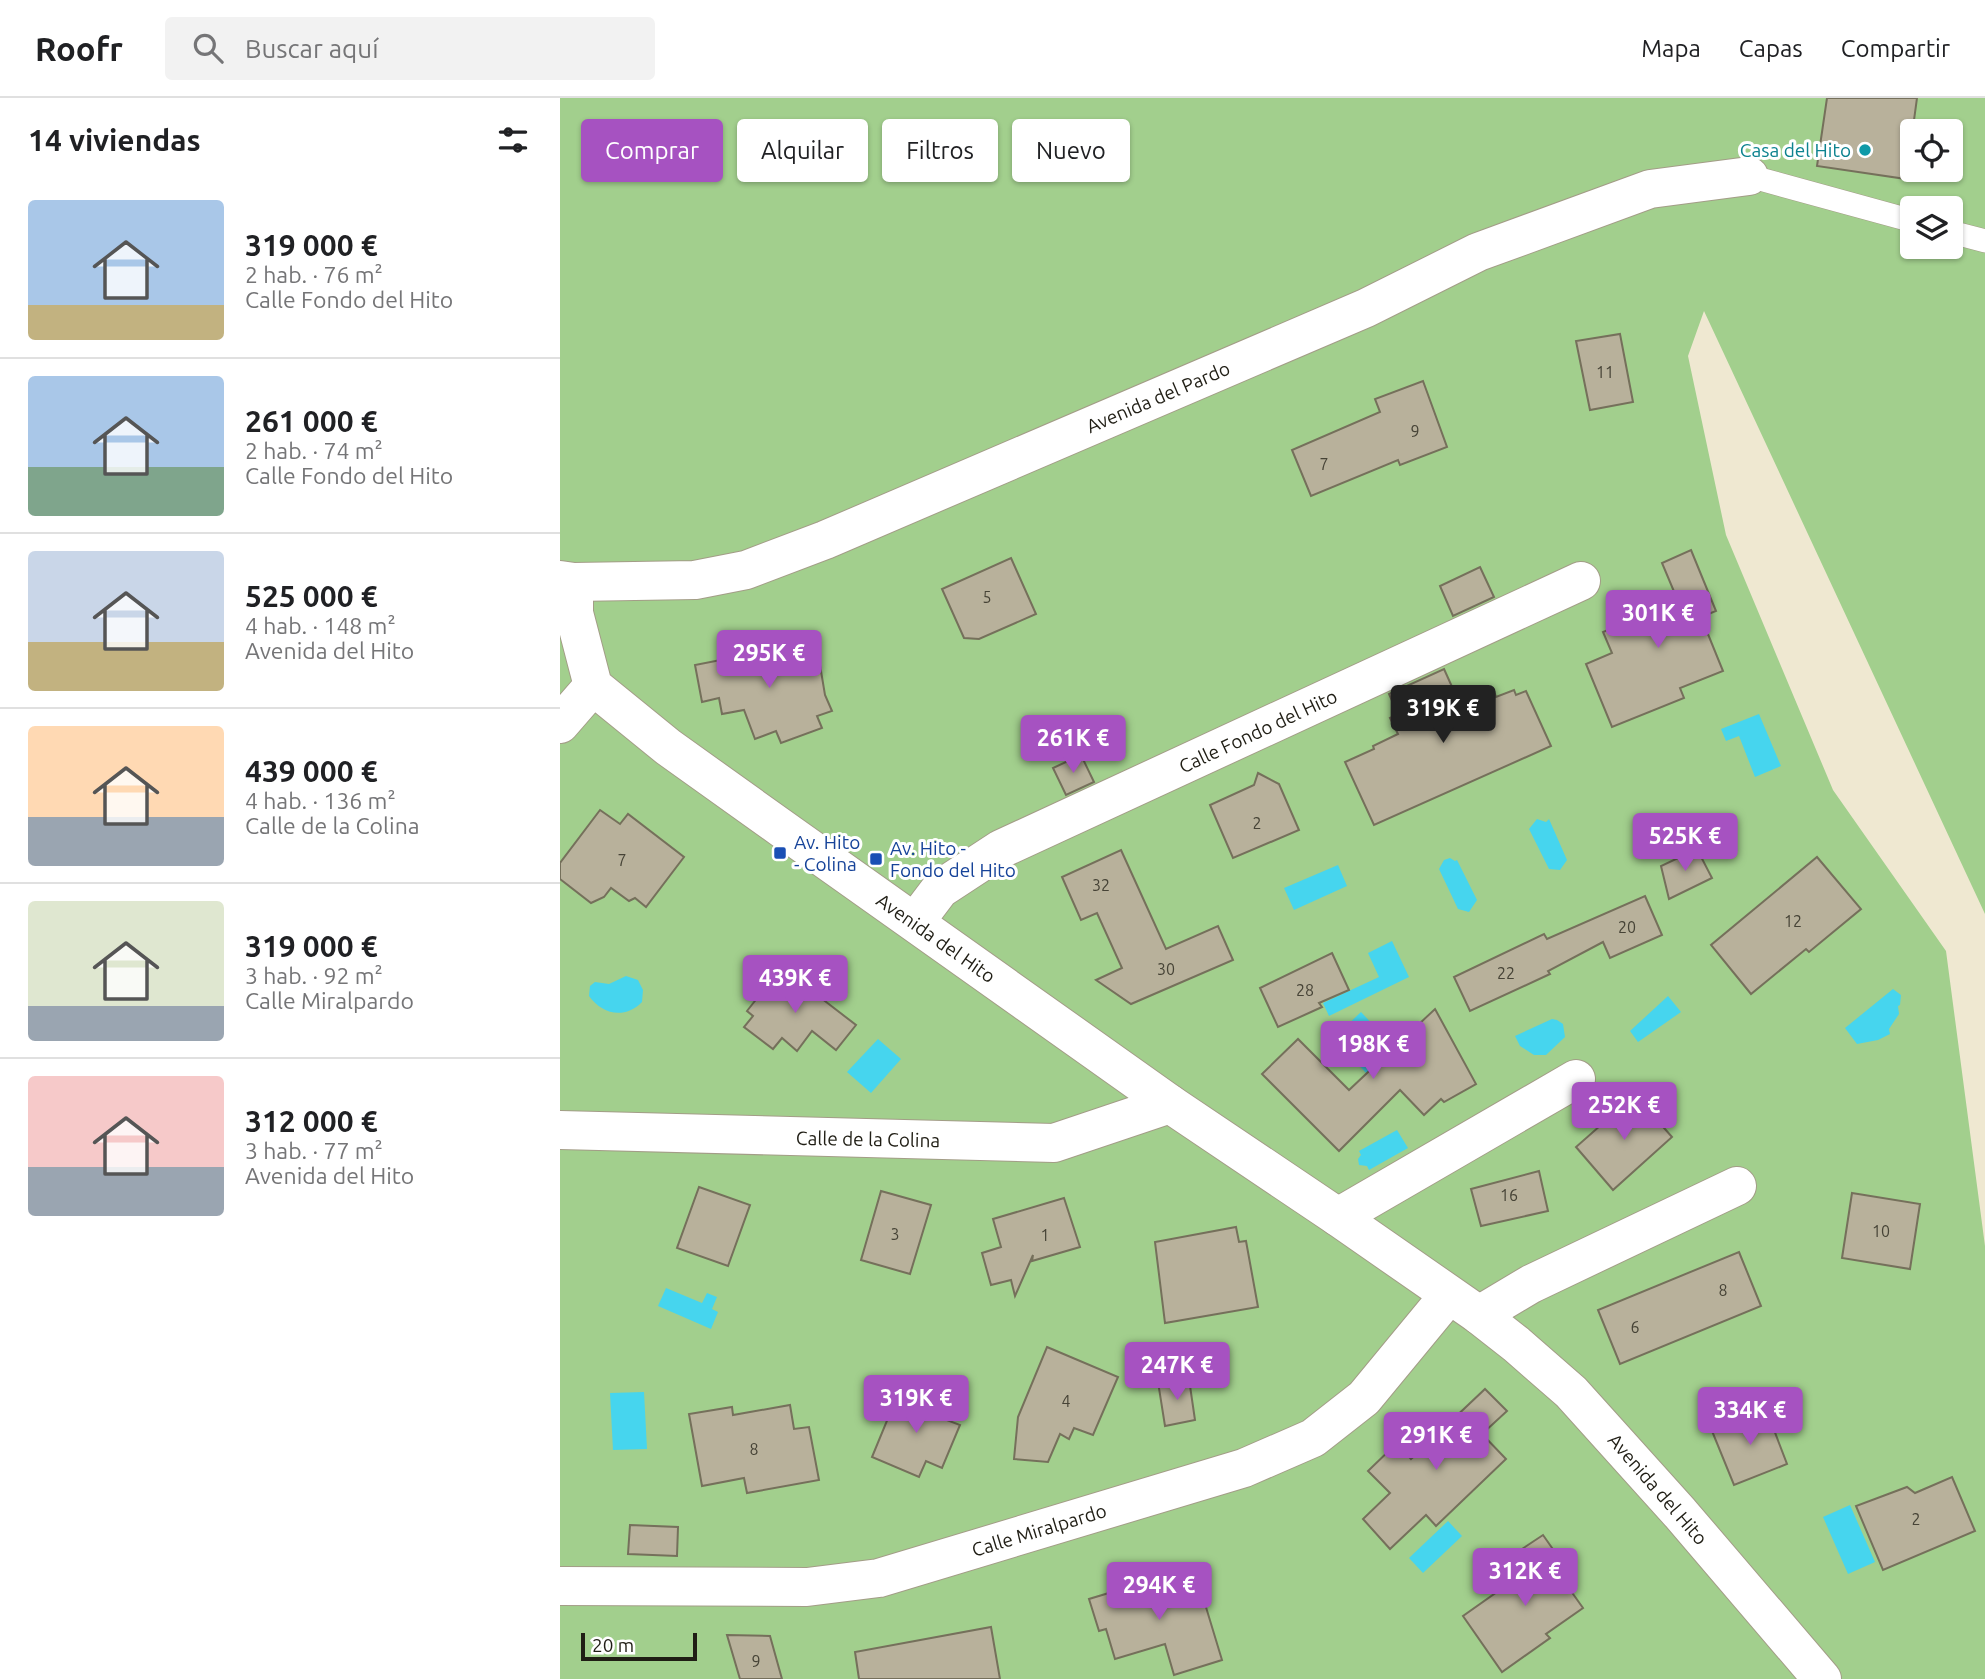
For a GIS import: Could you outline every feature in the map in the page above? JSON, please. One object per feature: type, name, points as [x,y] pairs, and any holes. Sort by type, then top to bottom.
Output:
[{"type":"street","name":"Avenida del Pardo","points":[[567,581],[695,580],[746,570],[825,540],[1366,308],[1478,253],[1650,189],[1749,176]]},
{"type":"street","points":[[560,724],[593,686],[567,581]]},
{"type":"street","name":"Calle Fondo del Hito","points":[[915,922],[940,889],[1002,849],[1581,581]]},
{"type":"street","name":"Avenida del Hito","points":[[593,686],[668,747],[1170,1104],[1464,1305],[1571,1392],[1680,1513],[1822,1679]]},
{"type":"street","points":[[1338,1217],[1576,1079]]},
{"type":"street","name":"Calle de la Colina","points":[[560,1130],[1054,1143],[1170,1104]]},
{"type":"street","points":[[1464,1305],[1531,1284],[1737,1186]]},
{"type":"street","name":"Calle Miralpardo","points":[[560,1586],[807,1587],[879,1578],[1244,1468],[1312,1438],[1364,1398],[1464,1305]]},
{"type":"lane","points":[[1749,176],[1900,217]]},
{"type":"lane","points":[[1963,235],[1985,241]]},
{"type":"green space","points":[[560,98],[1985,98],[1985,914],[1704,311],[1688,356],[1726,535],[1833,790],[1946,951],[1985,1246],[1985,1679],[560,1679]]},
{"type":"water","points":[[1759,714],[1781,766],[1755,777],[1739,736],[1726,741],[1721,729]]},
{"type":"water","points":[[1537,819],[1546,822],[1549,819],[1567,860],[1560,870],[1549,869],[1529,829]]},
{"type":"water","points":[[1444,860],[1457,860],[1477,900],[1469,912],[1458,909],[1439,869]]},
{"type":"water","points":[[1338,865],[1347,886],[1294,910],[1284,888]]},
{"type":"water","points":[[1392,941],[1409,977],[1329,1016],[1323,1003],[1379,977],[1368,953]]},
{"type":"water","points":[[626,976],[638,980],[643,990],[642,1002],[635,1008],[621,1013],[607,1011],[589,996],[590,986],[595,982],[609,984]]},
{"type":"water","points":[[1893,989],[1901,995],[1899,1014],[1889,1029],[1890,1034],[1878,1040],[1857,1044],[1845,1028]]},
{"type":"water","points":[[1668,996],[1681,1012],[1638,1042],[1630,1031]]},
{"type":"water","points":[[1361,1012],[1394,1047],[1366,1073],[1354,1060],[1361,1052],[1341,1031]]},
{"type":"water","points":[[1552,1019],[1563,1024],[1565,1037],[1546,1055],[1534,1055],[1520,1046],[1515,1036]]},
{"type":"water","points":[[878,1039],[901,1059],[871,1093],[847,1072]]},
{"type":"water","points":[[1397,1130],[1408,1148],[1369,1170],[1367,1166],[1359,1165],[1359,1151]]},
{"type":"water","points":[[666,1288],[702,1303],[707,1293],[717,1297],[712,1309],[718,1312],[711,1329],[658,1306]]},
{"type":"water","points":[[644,1392],[647,1449],[613,1450],[610,1393]]},
{"type":"water","points":[[1850,1505],[1875,1562],[1848,1574],[1823,1517]]},
{"type":"water","points":[[1448,1521],[1462,1536],[1423,1573],[1409,1558]]},
{"type":"building","name":"Casa del Hito","points":[[1827,98],[1917,98],[1914,119],[1900,119],[1900,178],[1817,166]]},
{"type":"building","points":[[1620,334],[1633,402],[1590,410],[1576,341]]},
{"type":"building","points":[[1423,381],[1447,447],[1400,465],[1398,460],[1311,496],[1292,450],[1380,412],[1375,399]]},
{"type":"building","points":[[1691,550],[1716,611],[1701,617],[1723,671],[1680,688],[1684,698],[1612,727],[1586,664],[1612,653],[1603,632],[1678,601],[1662,563]]},
{"type":"building","points":[[1011,558],[1036,614],[979,639],[964,638],[942,589]]},
{"type":"building","points":[[1480,567],[1494,597],[1453,616],[1440,586]]},
{"type":"building","points":[[808,643],[812,667],[820,665],[825,695],[832,711],[817,716],[822,728],[781,743],[776,731],[755,739],[744,710],[722,714],[719,698],[702,702],[695,665]]},
{"type":"building","points":[[1444,669],[1462,709],[1495,694],[1496,697],[1514,690],[1516,695],[1526,691],[1551,746],[1374,825],[1345,762],[1398,734],[1390,718],[1398,714],[1389,694]]},
{"type":"building","points":[[1081,755],[1094,782],[1066,795],[1053,768]]},
{"type":"building","points":[[1258,773],[1279,784],[1299,830],[1233,858],[1210,805],[1254,785]]},
{"type":"building","points":[[600,810],[620,824],[628,814],[684,857],[646,907],[635,898],[629,901],[611,888],[604,897],[591,903],[560,879],[560,863]]},
{"type":"building","points":[[1697,849],[1712,878],[1669,899],[1661,866]]},
{"type":"building","points":[[1121,850],[1166,949],[1218,926],[1233,960],[1131,1004],[1096,980],[1122,968],[1097,913],[1081,920],[1062,877]]},
{"type":"building","points":[[1817,857],[1861,909],[1809,952],[1806,949],[1751,994],[1711,945]]},
{"type":"building","points":[[1645,896],[1662,935],[1610,958],[1603,942],[1548,971],[1550,974],[1470,1011],[1454,977],[1544,934],[1547,939]]},
{"type":"building","points":[[1332,953],[1349,990],[1319,1003],[1322,1007],[1278,1027],[1260,988]]},
{"type":"building","points":[[786,971],[856,1025],[836,1050],[812,1031],[797,1051],[782,1038],[773,1049],[744,1027],[753,1016],[747,1011],[758,997],[758,985],[777,983]]},
{"type":"building","points":[[1435,1009],[1476,1084],[1444,1102],[1441,1099],[1424,1115],[1400,1090],[1339,1151],[1262,1074],[1298,1039],[1349,1090]]},
{"type":"building","points":[[1635,1095],[1672,1137],[1613,1190],[1576,1147]]},
{"type":"building","points":[[1539,1171],[1548,1211],[1481,1226],[1471,1189]]},
{"type":"building","points":[[699,1187],[750,1205],[728,1266],[677,1248]]},
{"type":"building","points":[[881,1191],[931,1205],[910,1274],[861,1260]]},
{"type":"building","points":[[1852,1193],[1920,1204],[1910,1269],[1842,1258]]},
{"type":"building","points":[[1064,1198],[1080,1247],[1032,1261],[1033,1255],[1015,1296],[1011,1280],[991,1285],[982,1253],[1001,1247],[993,1219]]},
{"type":"building","points":[[1236,1227],[1239,1242],[1246,1241],[1258,1307],[1165,1323],[1155,1242]]},
{"type":"building","points":[[1739,1252],[1761,1306],[1620,1364],[1598,1310]]},
{"type":"building","points":[[1047,1347],[1118,1377],[1093,1435],[1074,1428],[1069,1439],[1060,1434],[1048,1462],[1014,1459],[1018,1417]]},
{"type":"building","points":[[1189,1379],[1195,1420],[1165,1426],[1158,1382]]},
{"type":"building","points":[[900,1389],[948,1409],[944,1419],[960,1425],[942,1468],[926,1461],[919,1477],[872,1457]]},
{"type":"building","points":[[1485,1389],[1507,1411],[1482,1434],[1506,1459],[1436,1526],[1426,1515],[1390,1549],[1363,1519],[1390,1493],[1368,1471],[1397,1443],[1411,1459]]},
{"type":"building","points":[[790,1405],[794,1429],[809,1427],[819,1480],[747,1493],[744,1478],[702,1486],[689,1414],[732,1407],[733,1415]]},
{"type":"building","points":[[1766,1409],[1787,1464],[1734,1485],[1712,1431]]},
{"type":"building","points":[[1952,1477],[1975,1531],[1883,1570],[1856,1506],[1907,1487],[1915,1493]]},
{"type":"building","points":[[630,1525],[678,1527],[677,1556],[628,1554]]},
{"type":"building","points":[[1543,1535],[1564,1565],[1556,1570],[1583,1608],[1546,1634],[1550,1638],[1502,1672],[1463,1616],[1528,1570],[1516,1553]]},
{"type":"building","points":[[1185,1570],[1193,1597],[1202,1594],[1222,1660],[1174,1675],[1165,1644],[1115,1659],[1106,1629],[1099,1631],[1089,1599]]},
{"type":"building","points":[[991,1627],[1000,1679],[859,1679],[855,1652]]},
{"type":"building","points":[[727,1635],[770,1636],[782,1679],[740,1679]]},
{"type":"place","name":"Casa del Hito","points":[[1865,150]]},
{"type":"place","name":"Av. Hito - Colina","points":[[780,853]]},
{"type":"place","name":"Av. Hito - Fondo del Hito","points":[[876,859]]}]
